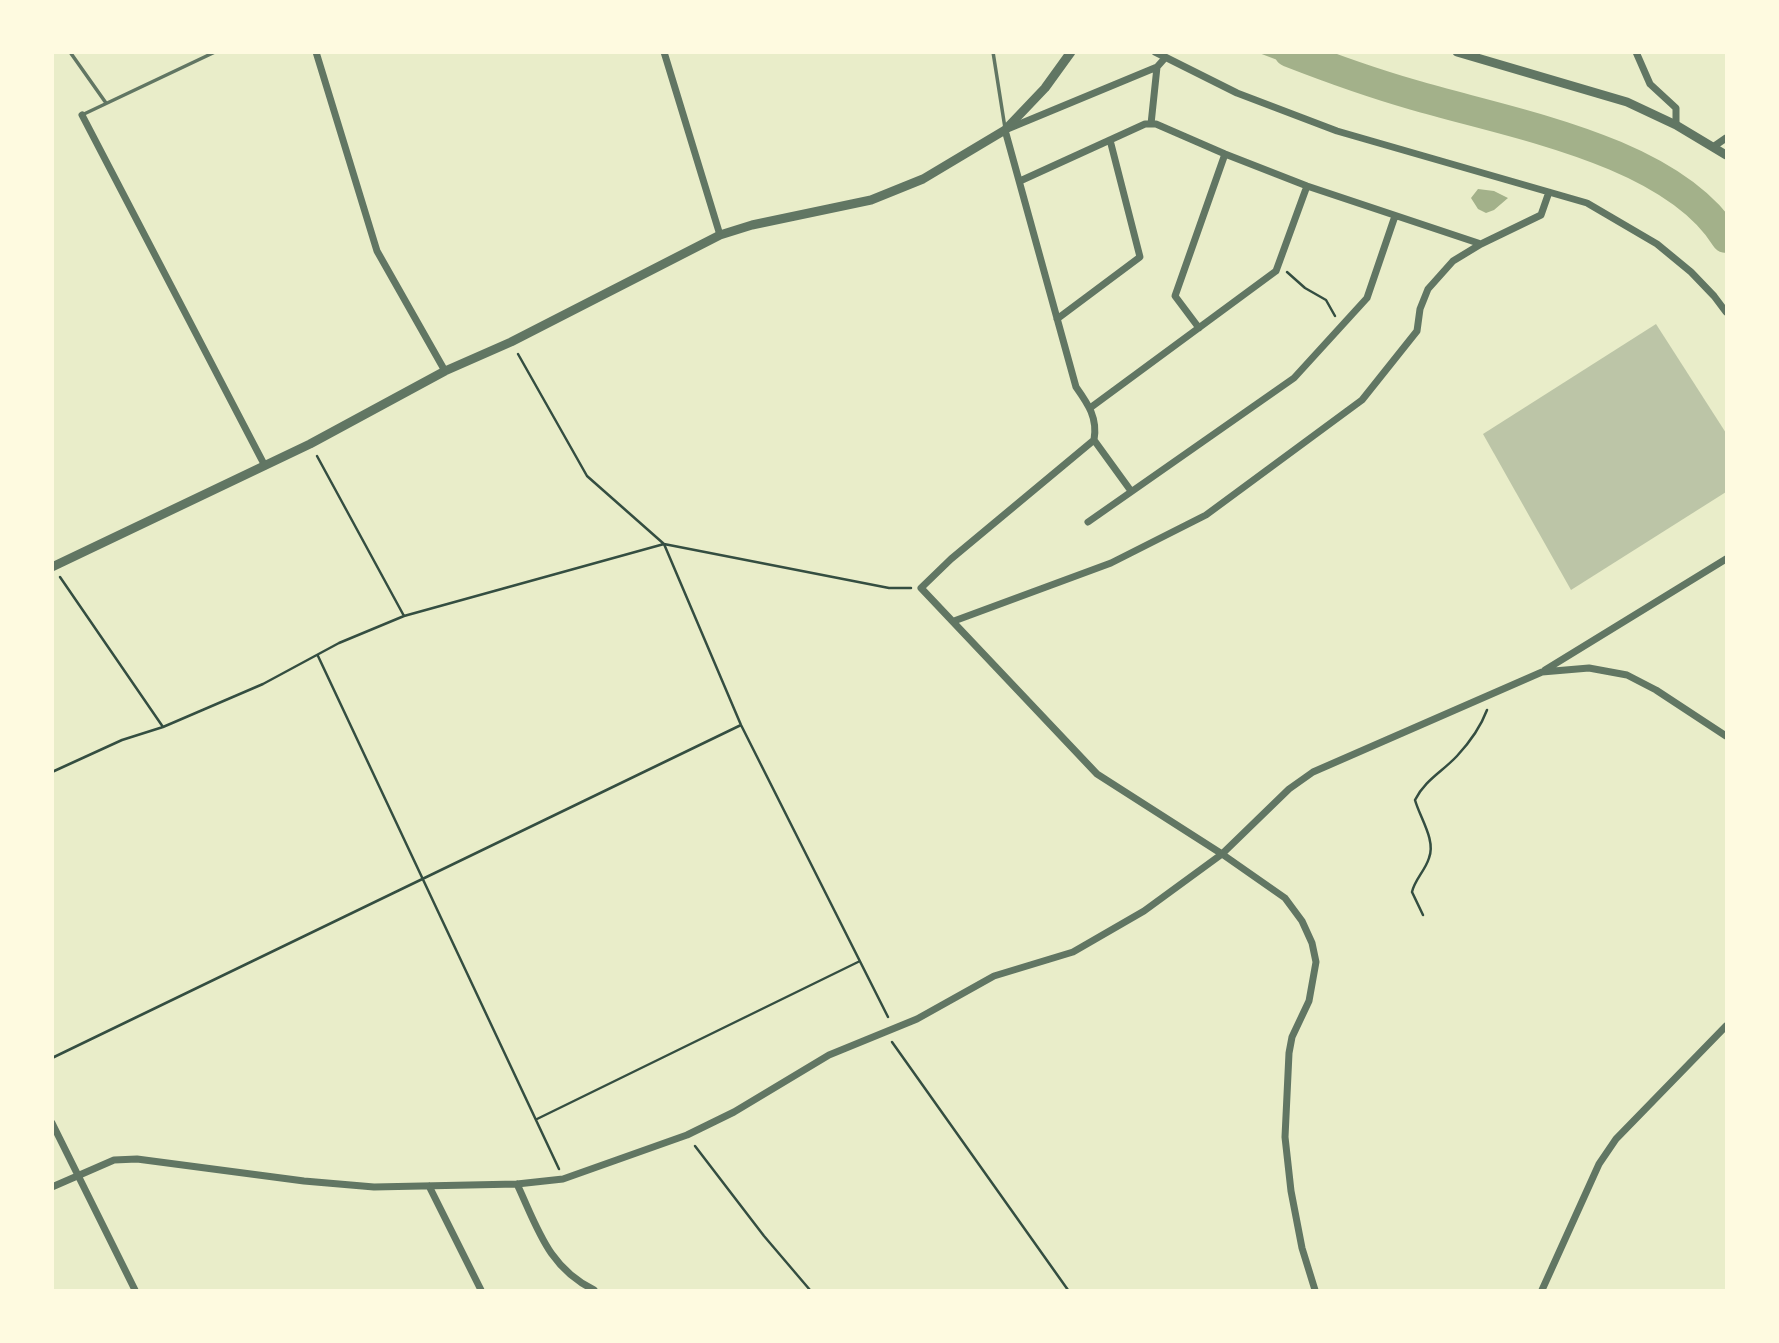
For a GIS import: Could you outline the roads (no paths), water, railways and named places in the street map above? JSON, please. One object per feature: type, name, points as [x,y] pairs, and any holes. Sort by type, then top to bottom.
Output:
[{"type":"street","points":[[316,52],[377,251],[445,371]]},
{"type":"street","points":[[664,52],[720,235]]},
{"type":"street","points":[[1005,130],[1045,88],[1071,52]]},
{"type":"street","points":[[1155,52],[1237,93],[1337,131],[1587,203],[1657,244],[1691,272],[1727,312]]},
{"type":"street","points":[[1457,52],[1627,102],[1676,125],[1727,155]]},
{"type":"street","points":[[1636,52],[1650,83],[1676,108],[1676,125]]},
{"type":"street","points":[[53,566],[310,444],[445,371],[511,342],[720,235],[752,225],[871,200],[923,179],[1005,130],[1157,68],[1166,58]]},
{"type":"street","points":[[1151,124],[1157,68]]},
{"type":"street","points":[[82,115],[265,466]]},
{"type":"street","points":[[1020,181],[1146,124],[1156,124],[1307,186],[1481,244]]},
{"type":"street","points":[[1005,130],[1076,387],[1090,408],[1096,427],[1094,440],[951,559],[921,588],[1097,774],[1222,854],[1284,898],[1302,921],[1312,943],[1316,962],[1309,1000],[1292,1037],[1289,1053],[1285,1137],[1301,1248],[1315,1290]]},
{"type":"street","points":[[1713,147],[1727,138]]},
{"type":"street","points":[[1057,319],[1140,257],[1110,140]]},
{"type":"street","points":[[1199,328],[1175,296],[1225,154]]},
{"type":"street","points":[[1090,408],[1278,268],[1307,186]]},
{"type":"street","points":[[954,621],[1111,563],[1206,516],[1362,400],[1417,331],[1420,309],[1428,289],[1453,261],[1541,215],[1549,192]]},
{"type":"street","points":[[1088,522],[1294,378],[1367,298],[1395,216]]},
{"type":"street","points":[[1094,440],[1131,491]]},
{"type":"street","points":[[52,1187],[114,1160],[138,1159],[304,1181],[374,1187],[517,1185],[564,1179],[687,1135],[734,1112],[829,1055],[917,1019],[994,976],[1073,953],[1144,911],[1222,854],[1289,789],[1313,772],[1542,672],[1727,559]]},
{"type":"street","points":[[1542,672],[1590,668],[1627,675],[1656,690],[1727,736]]},
{"type":"street","points":[[1542,1290],[1599,1164],[1616,1139],[1727,1026]]},
{"type":"street","points":[[52,1123],[135,1290]]},
{"type":"street","points":[[517,1185],[547,1248],[560,1267],[575,1281],[594,1290]]},
{"type":"street","points":[[429,1186],[481,1290]]},
{"type":"lane","points":[[70,52],[106,103]]},
{"type":"lane","points":[[82,115],[215,52]]},
{"type":"lane","points":[[993,52],[1005,130]]},
{"type":"waterway","points":[[1289,52],[1398,90],[1540,129],[1628,161],[1667,182],[1701,208],[1726,238]]}]
